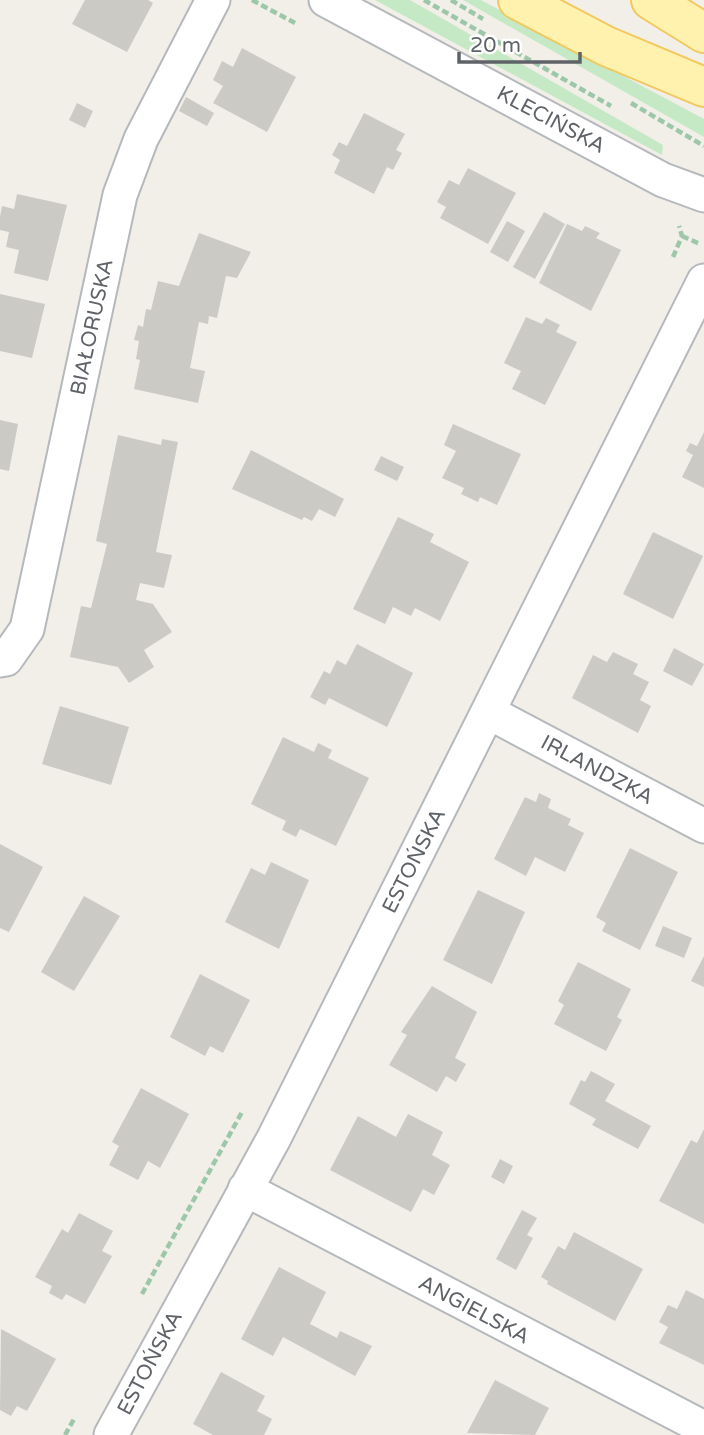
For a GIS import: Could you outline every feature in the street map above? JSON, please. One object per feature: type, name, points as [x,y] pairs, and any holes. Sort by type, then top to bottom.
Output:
[{"type":"main road","points":[[518,0],[606,46],[704,87]]},
{"type":"main road","points":[[651,0],[704,33]]},
{"type":"street","name":"BIAŁORUSKA","points":[[0,660],[6,659],[27,629],[120,195],[141,139],[213,0]]},
{"type":"street","name":"KLECIŃSKA","points":[[326,0],[663,180],[704,195]]},
{"type":"street","name":"ESTOŃSKA","points":[[111,1435],[244,1189],[490,713],[704,281]]},
{"type":"street","name":"IRLANDZKA","points":[[490,713],[704,826]]},
{"type":"street","name":"ANGIELSKA","points":[[244,1189],[704,1428]]},
{"type":"path","points":[[424,0],[616,109]]},
{"type":"path","points":[[645,110],[704,146]]},
{"type":"path","points":[[668,268],[682,236],[697,243]]},
{"type":"green space","points":[[375,0],[410,0],[663,145],[662,155]]},
{"type":"green space","points":[[463,0],[481,0],[704,119],[704,137]]},
{"type":"building","points":[[85,0],[148,0],[153,3],[127,52],[72,24]]},
{"type":"building","points":[[242,48],[296,77],[267,132],[213,103],[223,86],[213,80],[222,61],[233,67]]},
{"type":"building","points":[[186,97],[214,113],[207,126],[179,111]]},
{"type":"building","points":[[77,103],[93,111],[85,128],[69,120]]},
{"type":"building","points":[[364,113],[405,134],[396,150],[402,153],[393,170],[387,167],[374,194],[334,173],[340,160],[332,155],[339,142],[347,146]]},
{"type":"building","points":[[468,168],[516,193],[488,244],[440,218],[446,207],[437,202],[449,180],[459,185]]},
{"type":"building","points":[[17,194],[67,205],[48,281],[14,273],[19,250],[6,247],[9,232],[0,230],[0,217],[2,206],[14,209]]},
{"type":"building","points":[[544,212],[565,224],[535,279],[513,267]]},
{"type":"building","points":[[507,221],[525,231],[508,262],[490,252]]},
{"type":"building","points":[[567,224],[582,231],[585,226],[600,233],[596,238],[621,250],[591,311],[539,283]]},
{"type":"building","points":[[199,233],[251,252],[237,278],[226,276],[217,318],[209,316],[208,324],[199,322],[190,368],[205,371],[198,403],[134,389],[140,360],[136,359],[139,341],[134,340],[138,325],[143,327],[146,309],[151,310],[158,281],[179,286]]},
{"type":"building","points":[[0,294],[45,304],[32,358],[0,351]]},
{"type":"building","points":[[526,317],[542,324],[546,318],[560,325],[556,332],[577,342],[545,405],[512,389],[521,371],[504,363]]},
{"type":"building","points":[[0,420],[18,424],[9,471],[0,469]]},
{"type":"building","points":[[453,424],[521,454],[497,505],[480,497],[478,502],[461,494],[464,488],[442,478],[456,451],[444,445]]},
{"type":"building","points":[[704,432],[704,488],[682,477],[693,455],[686,451],[690,443],[697,446]]},
{"type":"building","points":[[118,435],[161,445],[162,439],[178,442],[156,552],[172,555],[164,588],[140,583],[136,600],[153,604],[172,632],[144,650],[154,667],[129,683],[118,667],[70,657],[81,606],[91,608],[107,544],[96,541]]},
{"type":"building","points":[[251,450],[344,499],[335,517],[319,509],[312,521],[304,517],[302,520],[232,489]]},
{"type":"building","points":[[381,456],[404,467],[397,481],[374,470]]},
{"type":"building","points":[[398,517],[434,534],[430,542],[469,562],[440,621],[415,608],[411,616],[393,607],[385,624],[353,609]]},
{"type":"building","points":[[653,532],[703,556],[673,619],[623,594]]},
{"type":"building","points":[[357,644],[413,673],[387,727],[329,698],[325,705],[310,697],[324,671],[330,674],[337,660],[346,665]]},
{"type":"building","points":[[674,648],[704,664],[692,686],[663,671]]},
{"type":"building","points":[[613,652],[638,664],[633,674],[649,682],[640,700],[651,706],[638,733],[572,698],[593,655],[607,662]]},
{"type":"building","points":[[60,706],[129,727],[111,785],[42,764]]},
{"type":"building","points":[[283,737],[314,752],[318,743],[332,750],[328,758],[369,778],[336,846],[300,829],[296,837],[282,830],[286,821],[251,804]]},
{"type":"building","points":[[539,793],[551,799],[548,808],[571,819],[568,825],[584,833],[565,872],[535,857],[526,876],[494,859],[525,797],[536,802]]},
{"type":"building","points":[[0,844],[43,867],[9,932],[0,928]]},
{"type":"building","points":[[630,848],[678,872],[640,950],[602,931],[606,923],[596,917]]},
{"type":"building","points":[[271,862],[309,880],[279,949],[225,922],[251,868],[265,875]]},
{"type":"building","points":[[478,890],[525,912],[492,984],[443,960]]},
{"type":"building","points":[[84,896],[120,916],[74,991],[41,972]]},
{"type":"building","points":[[663,926],[692,938],[684,958],[655,946]]},
{"type":"building","points":[[704,956],[704,987],[691,981]]},
{"type":"building","points":[[578,962],[631,989],[617,1017],[622,1020],[606,1051],[554,1024],[564,1005],[558,1001]]},
{"type":"building","points":[[200,974],[250,1000],[223,1053],[210,1046],[205,1056],[170,1037]]},
{"type":"building","points":[[432,986],[477,1012],[455,1058],[466,1064],[456,1082],[446,1076],[437,1092],[389,1065],[407,1035],[401,1032]]},
{"type":"building","points":[[591,1071],[615,1084],[605,1101],[651,1126],[638,1149],[592,1125],[596,1119],[569,1104],[581,1080],[585,1082]]},
{"type":"building","points":[[141,1088],[189,1114],[160,1168],[148,1161],[138,1180],[109,1165],[119,1146],[112,1142]]},
{"type":"building","points":[[408,1114],[443,1132],[432,1155],[450,1165],[434,1195],[423,1189],[411,1212],[330,1170],[358,1116],[396,1137]]},
{"type":"building","points":[[704,1129],[704,1224],[659,1201],[691,1140],[697,1143]]},
{"type":"building","points":[[500,1159],[513,1166],[504,1184],[491,1177]]},
{"type":"building","points":[[522,1210],[537,1218],[527,1235],[533,1238],[516,1270],[496,1259]]},
{"type":"building","points":[[79,1213],[113,1231],[102,1251],[112,1256],[85,1304],[66,1294],[62,1300],[49,1293],[52,1286],[35,1277],[62,1229],[68,1233]]},
{"type":"building","points":[[574,1232],[643,1269],[615,1321],[547,1284],[548,1281],[541,1277],[558,1246],[565,1250]]},
{"type":"building","points":[[279,1267],[326,1292],[310,1324],[337,1338],[340,1331],[372,1346],[355,1376],[283,1337],[273,1356],[241,1339]]},
{"type":"building","points":[[686,1290],[704,1299],[704,1365],[659,1343],[668,1327],[659,1322],[668,1305],[677,1309]]},
{"type":"building","points":[[1,1329],[56,1359],[27,1411],[17,1406],[11,1416],[0,1410]]},
{"type":"building","points":[[221,1372],[265,1396],[257,1411],[272,1419],[264,1435],[213,1435],[193,1424]]},
{"type":"building","points":[[495,1380],[549,1408],[535,1435],[467,1433]]}]
